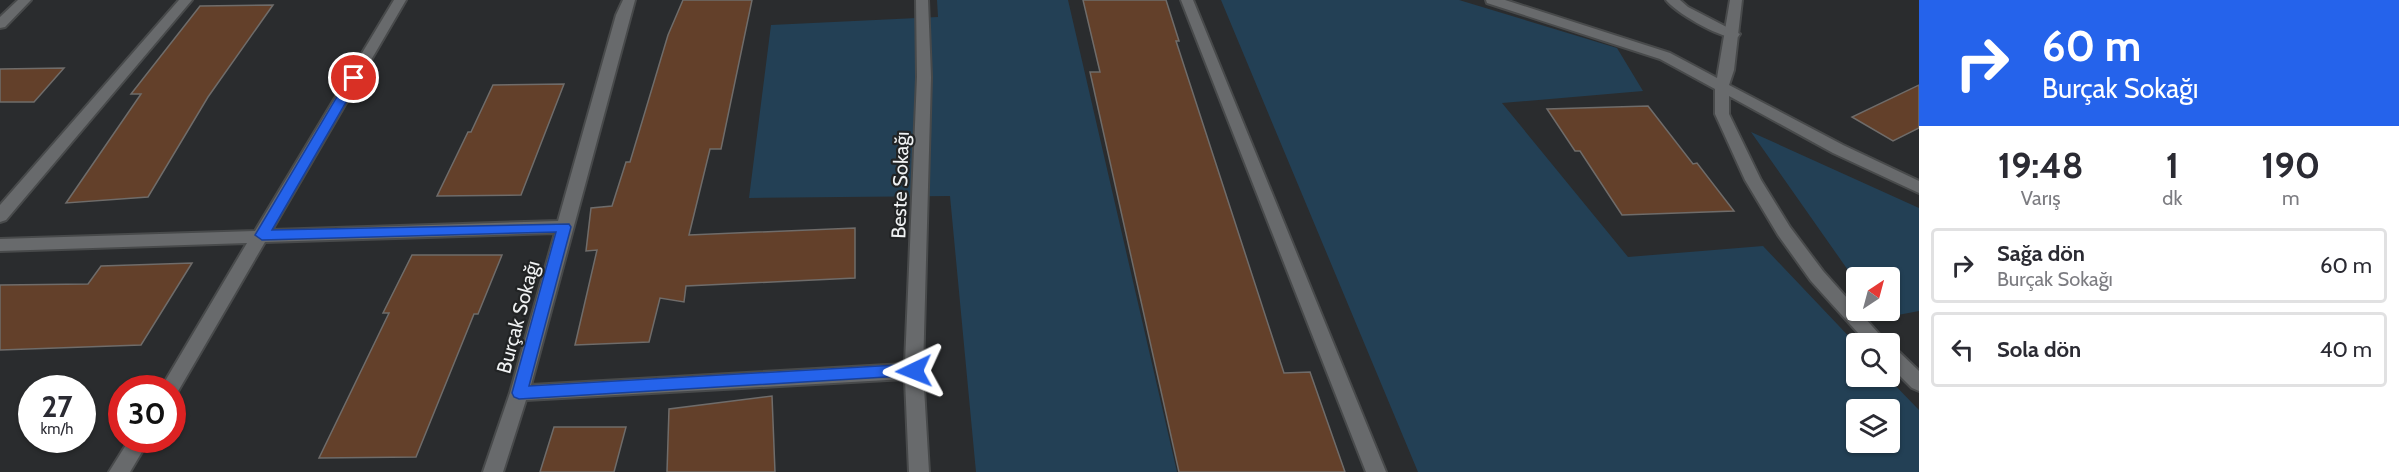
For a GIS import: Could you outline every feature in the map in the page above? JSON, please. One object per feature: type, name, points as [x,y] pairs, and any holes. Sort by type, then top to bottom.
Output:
[{"type":"street","points":[[0,24],[25,0]]},
{"type":"street","points":[[0,216],[186,0]]},
{"type":"street","points":[[178,375],[400,0]]},
{"type":"street","name":"Burçak Sokağı","points":[[493,472],[519,393],[629,0]]},
{"type":"street","name":"Beste Sokağı","points":[[919,472],[914,371],[924,77],[922,0]]},
{"type":"street","points":[[1187,0],[1376,472]]},
{"type":"street","points":[[1492,0],[1665,56],[1838,149],[1919,188]]},
{"type":"street","points":[[1672,0],[1693,15],[1733,34]]},
{"type":"street","points":[[1736,0],[1733,34],[1722,85],[1722,114],[1753,180],[1784,231],[1817,276],[1870,333]]},
{"type":"street","points":[[0,244],[564,227]]},
{"type":"street","points":[[1900,364],[1919,383]]},
{"type":"street","points":[[519,393],[914,371]]},
{"type":"street","points":[[119,472],[131,453]]},
{"type":"shaded area","points":[[937,0],[1068,0],[1177,472],[976,472],[950,196],[749,198],[771,25],[938,17]]},
{"type":"shaded area","points":[[1221,0],[1459,0],[1617,48],[1643,91],[1502,103],[1628,257],[1763,246],[1846,333],[1846,387],[1897,387],[1919,410],[1919,472],[1418,472]]},
{"type":"shaded area","points":[[1751,132],[1919,208],[1919,311],[1900,315],[1900,267],[1846,267]]},
{"type":"building","points":[[683,0],[752,0],[721,149],[710,149],[689,235],[855,228],[855,278],[686,286],[684,302],[660,298],[649,342],[575,345],[597,250],[586,251],[591,208],[612,206],[626,162],[630,162],[668,35]]},
{"type":"building","points":[[1083,0],[1166,0],[1179,41],[1176,41],[1284,373],[1310,372],[1345,472],[1179,472],[1090,72],[1100,72]]},
{"type":"building","points":[[273,5],[208,97],[148,197],[66,203],[141,94],[131,94],[200,6]]},
{"type":"building","points":[[64,68],[34,102],[0,102],[0,69]]},
{"type":"building","points":[[564,84],[521,195],[437,196],[493,85]]},
{"type":"building","points":[[1919,85],[1919,128],[1893,141],[1852,117]]},
{"type":"building","points":[[1648,106],[1693,164],[1697,163],[1734,211],[1622,215],[1580,151],[1575,151],[1547,109]]},
{"type":"building","points":[[412,255],[502,255],[478,314],[474,314],[416,457],[319,458],[389,313],[383,313]]},
{"type":"building","points":[[192,263],[141,345],[0,350],[0,285],[88,284],[101,266]]},
{"type":"building","points":[[772,396],[775,472],[667,472],[669,409]]},
{"type":"building","points":[[554,427],[626,427],[614,472],[540,472]]},
{"type":"route","points":[[354,78],[262,235],[564,227],[519,393],[914,371]]}]
